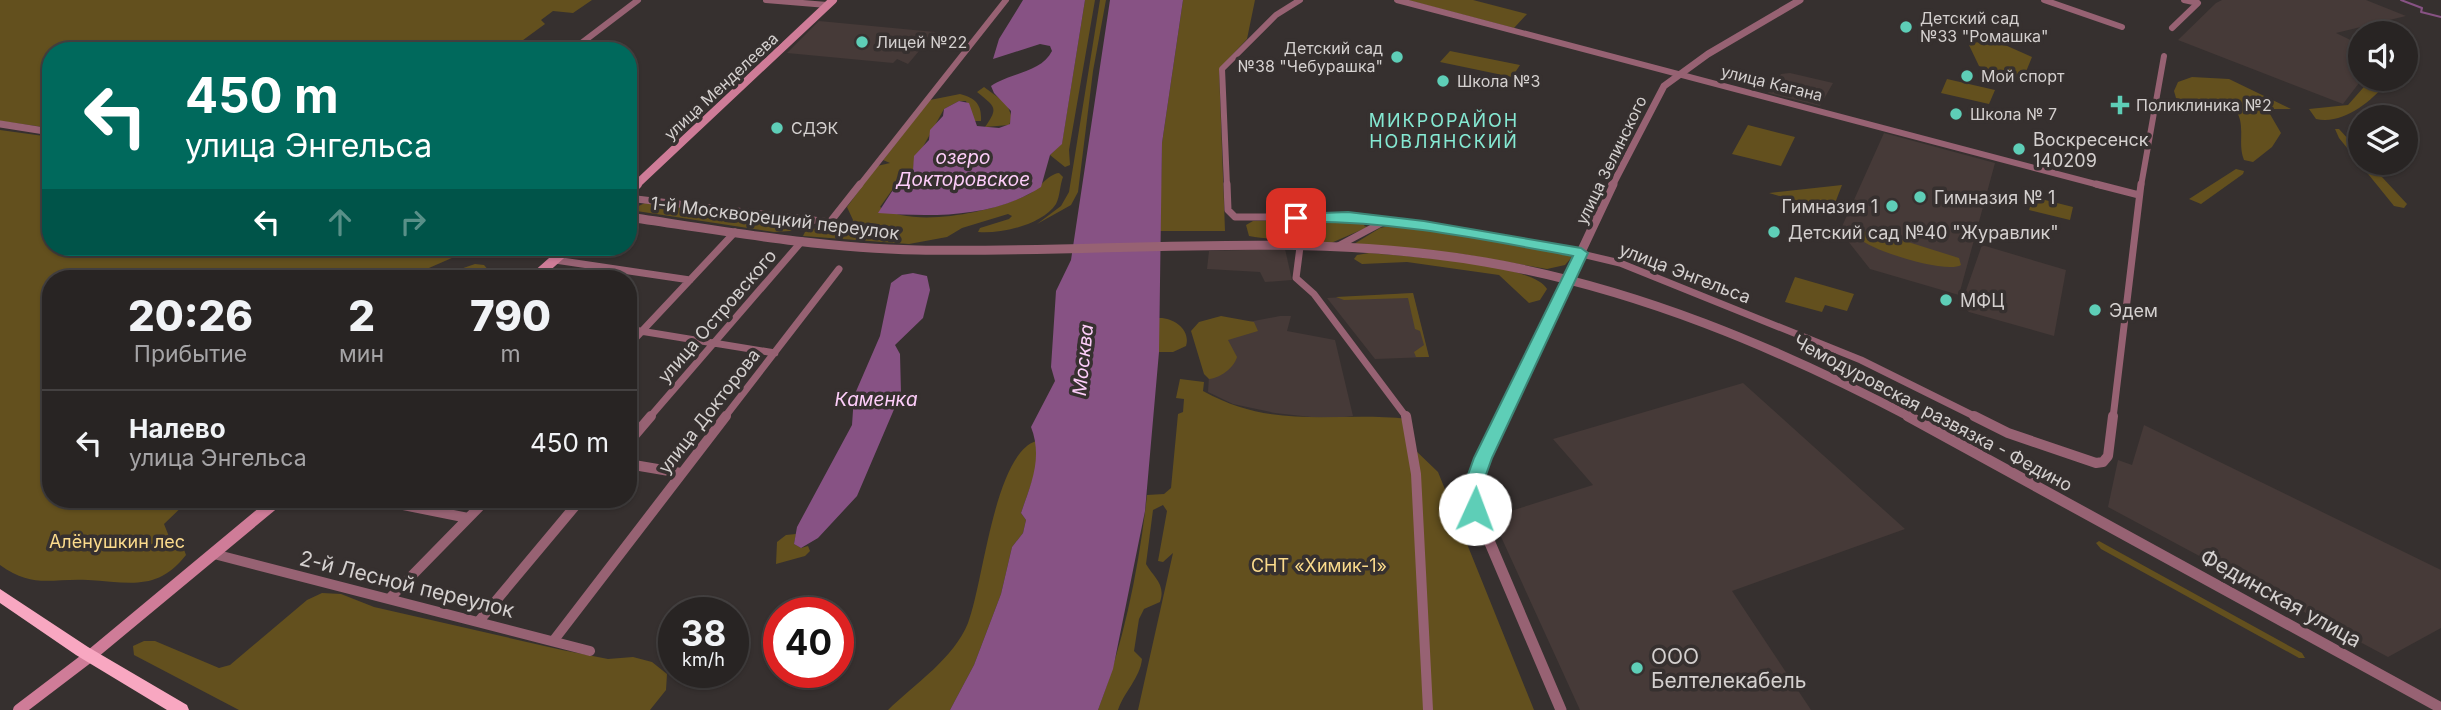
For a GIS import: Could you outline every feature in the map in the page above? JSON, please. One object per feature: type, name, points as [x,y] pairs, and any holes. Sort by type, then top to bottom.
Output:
[{"type":"highway","points":[[0,595],[90,656],[181,710]]},
{"type":"main road","name":"улица Менделеева","points":[[637,184],[830,3]]},
{"type":"main road","points":[[543,270],[559,256]]},
{"type":"main road","points":[[19,710],[90,656],[268,508]]},
{"type":"street","points":[[583,42],[638,0]]},
{"type":"street","points":[[766,0],[830,3]]},
{"type":"street","points":[[637,199],[830,222],[1006,0]]},
{"type":"street","points":[[1300,0],[1276,15],[1222,69],[1227,198],[1230,214],[1235,217],[1368,219],[1382,223]]},
{"type":"street","name":"улица Кагана","points":[[1397,0],[2139,195]]},
{"type":"street","name":"улица Зелинского","points":[[1561,710],[1484,534],[1473,494],[1483,458],[1664,86],[1678,74],[1800,0]]},
{"type":"street","points":[[2045,0],[2122,27]]},
{"type":"street","points":[[2172,28],[2198,3],[2184,0]]},
{"type":"street","points":[[2139,195],[2164,56]]},
{"type":"street","points":[[0,124],[42,131]]},
{"type":"street","name":"улица Энгельса","points":[[1382,223],[1475,232],[1620,263],[1861,360],[2008,433],[2096,463],[2103,462],[2108,456],[2139,195]]},
{"type":"street","name":"1-й Москворецкий переулок","points":[[637,217],[802,241],[875,248],[961,250]]},
{"type":"street","points":[[1336,247],[1382,223]]},
{"type":"street","points":[[637,336],[735,232]]},
{"type":"street","name":"улица Островского","points":[[637,433],[802,241]]},
{"type":"street","points":[[1300,247],[1296,278],[1314,294],[1408,419],[1416,474],[1428,710]]},
{"type":"street","name":"Чемодуровская развязка - Федино","points":[[961,250],[1336,247],[1439,256],[1615,290],[1674,309],[1805,362],[1877,398],[2102,522]]},
{"type":"street","points":[[555,260],[622,270]]},
{"type":"street","name":"улица Докторова","points":[[554,640],[839,269]]},
{"type":"street","points":[[637,272],[690,280]]},
{"type":"street","points":[[637,330],[775,353]]},
{"type":"street","points":[[637,466],[681,473]]},
{"type":"street","points":[[418,508],[468,518]]},
{"type":"street","points":[[389,599],[478,508]]},
{"type":"street","points":[[479,621],[573,508]]},
{"type":"street","name":"Фединская улица","points":[[2102,522],[2441,708]]},
{"type":"street","name":"2-й Лесной переулок","points":[[214,554],[590,651]]},
{"type":"shaded area","points":[[2222,0],[2366,0],[2406,16],[2385,21],[2348,21],[2348,30],[2336,33],[2348,39],[2348,91],[2353,91],[2343,104],[2178,40]]},
{"type":"shaded area","name":"Лицей №22","points":[[819,21],[935,32],[908,64],[897,59],[893,63],[787,53]]},
{"type":"shaded area","points":[[1790,73],[1833,83],[1820,106],[1768,93],[1781,74]]},
{"type":"shaded area","name":"Гимназия № 1","points":[[1884,133],[1995,163],[1959,295],[1870,269],[1840,231]]},
{"type":"shaded area","points":[[1982,245],[2066,270],[2054,336],[1969,312],[1961,305]]},
{"type":"shaded area","points":[[1285,249],[1292,280],[1265,282],[1260,272],[1207,269],[1209,251]]},
{"type":"shaded area","points":[[1413,293],[1429,357],[1375,359],[1327,298]]},
{"type":"shaded area","points":[[1291,316],[1287,331],[1335,340],[1353,416],[1329,419],[1275,413],[1233,404],[1208,392],[1212,329]]},
{"type":"shaded area","points":[[1743,383],[1905,529],[1732,591],[1811,710],[1580,710],[1492,517],[1593,485],[1553,439]]},
{"type":"shaded area","points":[[2144,425],[2441,570],[2441,628],[2388,657],[2108,507],[2118,460],[2132,465]]},
{"type":"green space","points":[[0,0],[592,0],[573,13],[553,11],[541,20],[545,24],[520,42],[42,42],[42,127],[0,121]]},
{"type":"green space","points":[[1085,0],[1095,0],[1069,150],[1070,165],[1065,167],[1050,155],[1062,143]]},
{"type":"green space","points":[[1100,0],[1106,0],[1093,71],[1078,192],[1071,205],[1037,224],[1061,206],[1069,192]]},
{"type":"green space","points":[[1183,0],[1255,0],[1247,39],[1219,69],[1225,231],[1160,231],[1162,143]]},
{"type":"green space","points":[[1407,0],[1473,0],[1527,14],[1514,28]]},
{"type":"green space","points":[[1996,41],[2032,57],[2023,79],[1979,66],[1968,43]]},
{"type":"green space","points":[[1450,51],[1520,65],[1512,77],[1440,62]]},
{"type":"green space","points":[[2192,77],[2229,79],[2291,109],[2267,109],[2281,133],[2272,147],[2253,162],[2244,160],[2240,120],[2231,105],[2221,99],[2199,104],[2176,98],[2174,91],[2178,82]]},
{"type":"green space","points":[[1947,79],[1995,90],[1989,104],[1941,93]]},
{"type":"green space","points":[[984,87],[1007,104],[1012,118],[1009,125],[985,127],[993,108],[977,92]]},
{"type":"green space","points":[[2360,91],[2380,91],[2364,105],[2348,105]]},
{"type":"green space","points":[[960,94],[976,103],[981,121],[973,121],[966,101],[959,101],[944,109],[914,163],[913,170],[902,176],[880,207],[913,217],[954,216],[1014,201],[1059,173],[1063,177],[1056,204],[1050,211],[1031,223],[1009,230],[978,232],[980,228],[1009,219],[1012,216],[1008,214],[962,228],[947,237],[909,244],[803,236],[805,232],[821,226],[852,224],[847,207],[877,166],[890,163],[883,160],[930,100]]},
{"type":"green space","points":[[2348,105],[2348,114],[2336,119],[2316,119],[2309,109]]},
{"type":"green space","points":[[1748,125],[1795,137],[1781,166],[1732,154]]},
{"type":"green space","points":[[2335,129],[2339,129],[2348,139],[2348,149]]},
{"type":"green space","name":"Алёнушкин лес","points":[[0,130],[42,136],[42,256],[456,256],[424,270],[42,270],[42,508],[181,508],[164,524],[170,539],[183,547],[186,555],[164,575],[153,580],[129,583],[33,580],[0,565]]},
{"type":"green space","points":[[2236,169],[2244,171],[2243,174],[2201,204],[2189,199]]},
{"type":"green space","points":[[2369,175],[2380,175],[2407,204],[2404,208],[2394,206]]},
{"type":"green space","points":[[1842,185],[1832,211],[1769,193]]},
{"type":"green space","points":[[2033,197],[2073,207],[2070,220],[2029,210]]},
{"type":"green space","points":[[645,203],[804,223],[790,231],[774,232],[637,211],[637,207]]},
{"type":"green space","points":[[1352,220],[1366,223],[1364,226],[1368,227],[1331,243],[1249,236],[1246,225],[1253,221]]},
{"type":"green space","points":[[1393,225],[1445,230],[1563,252],[1572,257],[1565,265],[1547,269],[1462,254],[1354,244],[1380,228]]},
{"type":"green space","points":[[1873,231],[1959,258],[1961,265],[1941,266],[1909,260],[1878,249],[1859,238],[1861,232]]},
{"type":"green space","points":[[1369,253],[1493,267],[1537,280],[1547,289],[1540,300],[1529,303],[1499,275],[1407,262],[1362,264],[1354,259],[1357,255]]},
{"type":"green space","points":[[475,264],[484,265],[488,270],[457,270]]},
{"type":"green space","points":[[1795,277],[1854,294],[1847,311],[1825,305],[1822,312],[1785,302]]},
{"type":"green space","points":[[1413,293],[1429,357],[1416,357],[1414,352],[1424,345],[1420,331],[1415,329],[1408,298],[1344,300],[1336,297]]},
{"type":"green space","points":[[1221,316],[1254,322],[1258,331],[1228,340],[1237,357],[1226,372],[1209,379],[1204,374],[1191,331],[1199,322]]},
{"type":"green space","points":[[1158,318],[1175,322],[1184,330],[1186,346],[1173,352],[1159,352]]},
{"type":"green space","name":"СНТ «Химик-1»","points":[[1180,379],[1204,382],[1203,391],[1255,411],[1305,417],[1408,419],[1413,448],[1438,472],[1534,710],[1138,710],[1173,553],[1163,562],[1158,561],[1167,511],[1163,505],[1153,510],[1146,564],[1158,582],[1161,596],[1160,602],[1144,609],[1139,619],[1134,651],[1142,659],[1141,666],[1118,710],[1098,710],[1116,658],[1129,604],[1147,495],[1164,494],[1171,488],[1178,414],[1183,412],[1184,399],[1176,398]]},
{"type":"green space","points":[[1036,441],[1036,470],[1021,513],[1026,520],[1023,533],[1012,547],[1001,594],[974,665],[950,710],[888,710],[944,659],[962,636],[974,604],[1000,494],[1010,469],[1022,451]]},
{"type":"green space","points":[[796,534],[794,544],[801,548],[808,546],[810,551],[805,556],[776,564],[777,542],[786,535]]},
{"type":"green space","points":[[2099,541],[2302,653],[2305,658],[2299,658],[2101,549],[2096,543]]},
{"type":"green space","points":[[322,593],[341,594],[374,607],[562,650],[608,659],[633,657],[652,662],[658,667],[658,688],[666,690],[650,710],[239,710],[134,655],[133,646],[144,641],[155,641],[219,668],[230,665],[307,600]]},
{"type":"water","name":"озеро Докторовское","points":[[1023,0],[1085,0],[1062,144],[1050,155],[1041,187],[1003,205],[983,210],[941,215],[878,213],[902,176],[913,170],[914,156],[929,140],[930,130],[943,116],[944,109],[959,101],[969,103],[977,126],[999,128],[1010,124],[1011,111],[991,86],[1041,64],[1052,51],[1050,46],[1040,44],[993,59],[999,39]]},
{"type":"water","name":"Москва","points":[[1110,0],[1183,0],[1162,143],[1159,352],[1145,511],[1113,669],[1098,710],[950,710],[974,665],[1001,594],[1012,547],[1023,533],[1026,520],[1021,513],[1036,460],[1031,427],[1055,381],[1051,367],[1056,291],[1071,260]]},
{"type":"water","name":"Каменка","points":[[913,273],[927,276],[930,290],[923,318],[895,345],[900,354],[901,393],[857,496],[818,538],[801,548],[794,544],[797,527],[852,425],[854,396],[880,336],[891,283],[902,275]]},
{"type":"waterway","points":[[2401,0],[2422,8],[2421,12],[2441,17]]},
{"type":"place","name":"Детский сад №33 \"Ромашка\"","points":[[1906,27]]},
{"type":"place","name":"Лицей №22","points":[[862,42]]},
{"type":"place","name":"Детский сад №38 \"Чебурашка\"","points":[[1397,57]]},
{"type":"place","name":"Мой спорт","points":[[1967,76]]},
{"type":"place","name":"Школа №3","points":[[1443,81]]},
{"type":"place","name":"Поликлиника №2","points":[[2120,105]]},
{"type":"place","name":"Школа № 7","points":[[1956,114]]},
{"type":"place","name":"СДЭК","points":[[777,128]]},
{"type":"place","name":"Воскресенск 140209","points":[[2019,149]]},
{"type":"place","name":"Гимназия № 1","points":[[1920,197]]},
{"type":"place","name":"Гимназия 1","points":[[1892,206]]},
{"type":"place","name":"Детский сад №40 \"Журавлик\"","points":[[1774,232]]},
{"type":"place","name":"МФЦ","points":[[1946,300]]},
{"type":"place","name":"Эдем","points":[[2095,310]]},
{"type":"place","name":"ООО Белтелекабель","points":[[1637,668]]},
{"type":"district","name":"МИКРОРАЙОН НОВЛЯНСКИЙ","points":[[1444,130]]},
{"type":"route","points":[[1296,218],[1348,217],[1424,225],[1581,253],[1475,477],[1475,509]]}]
